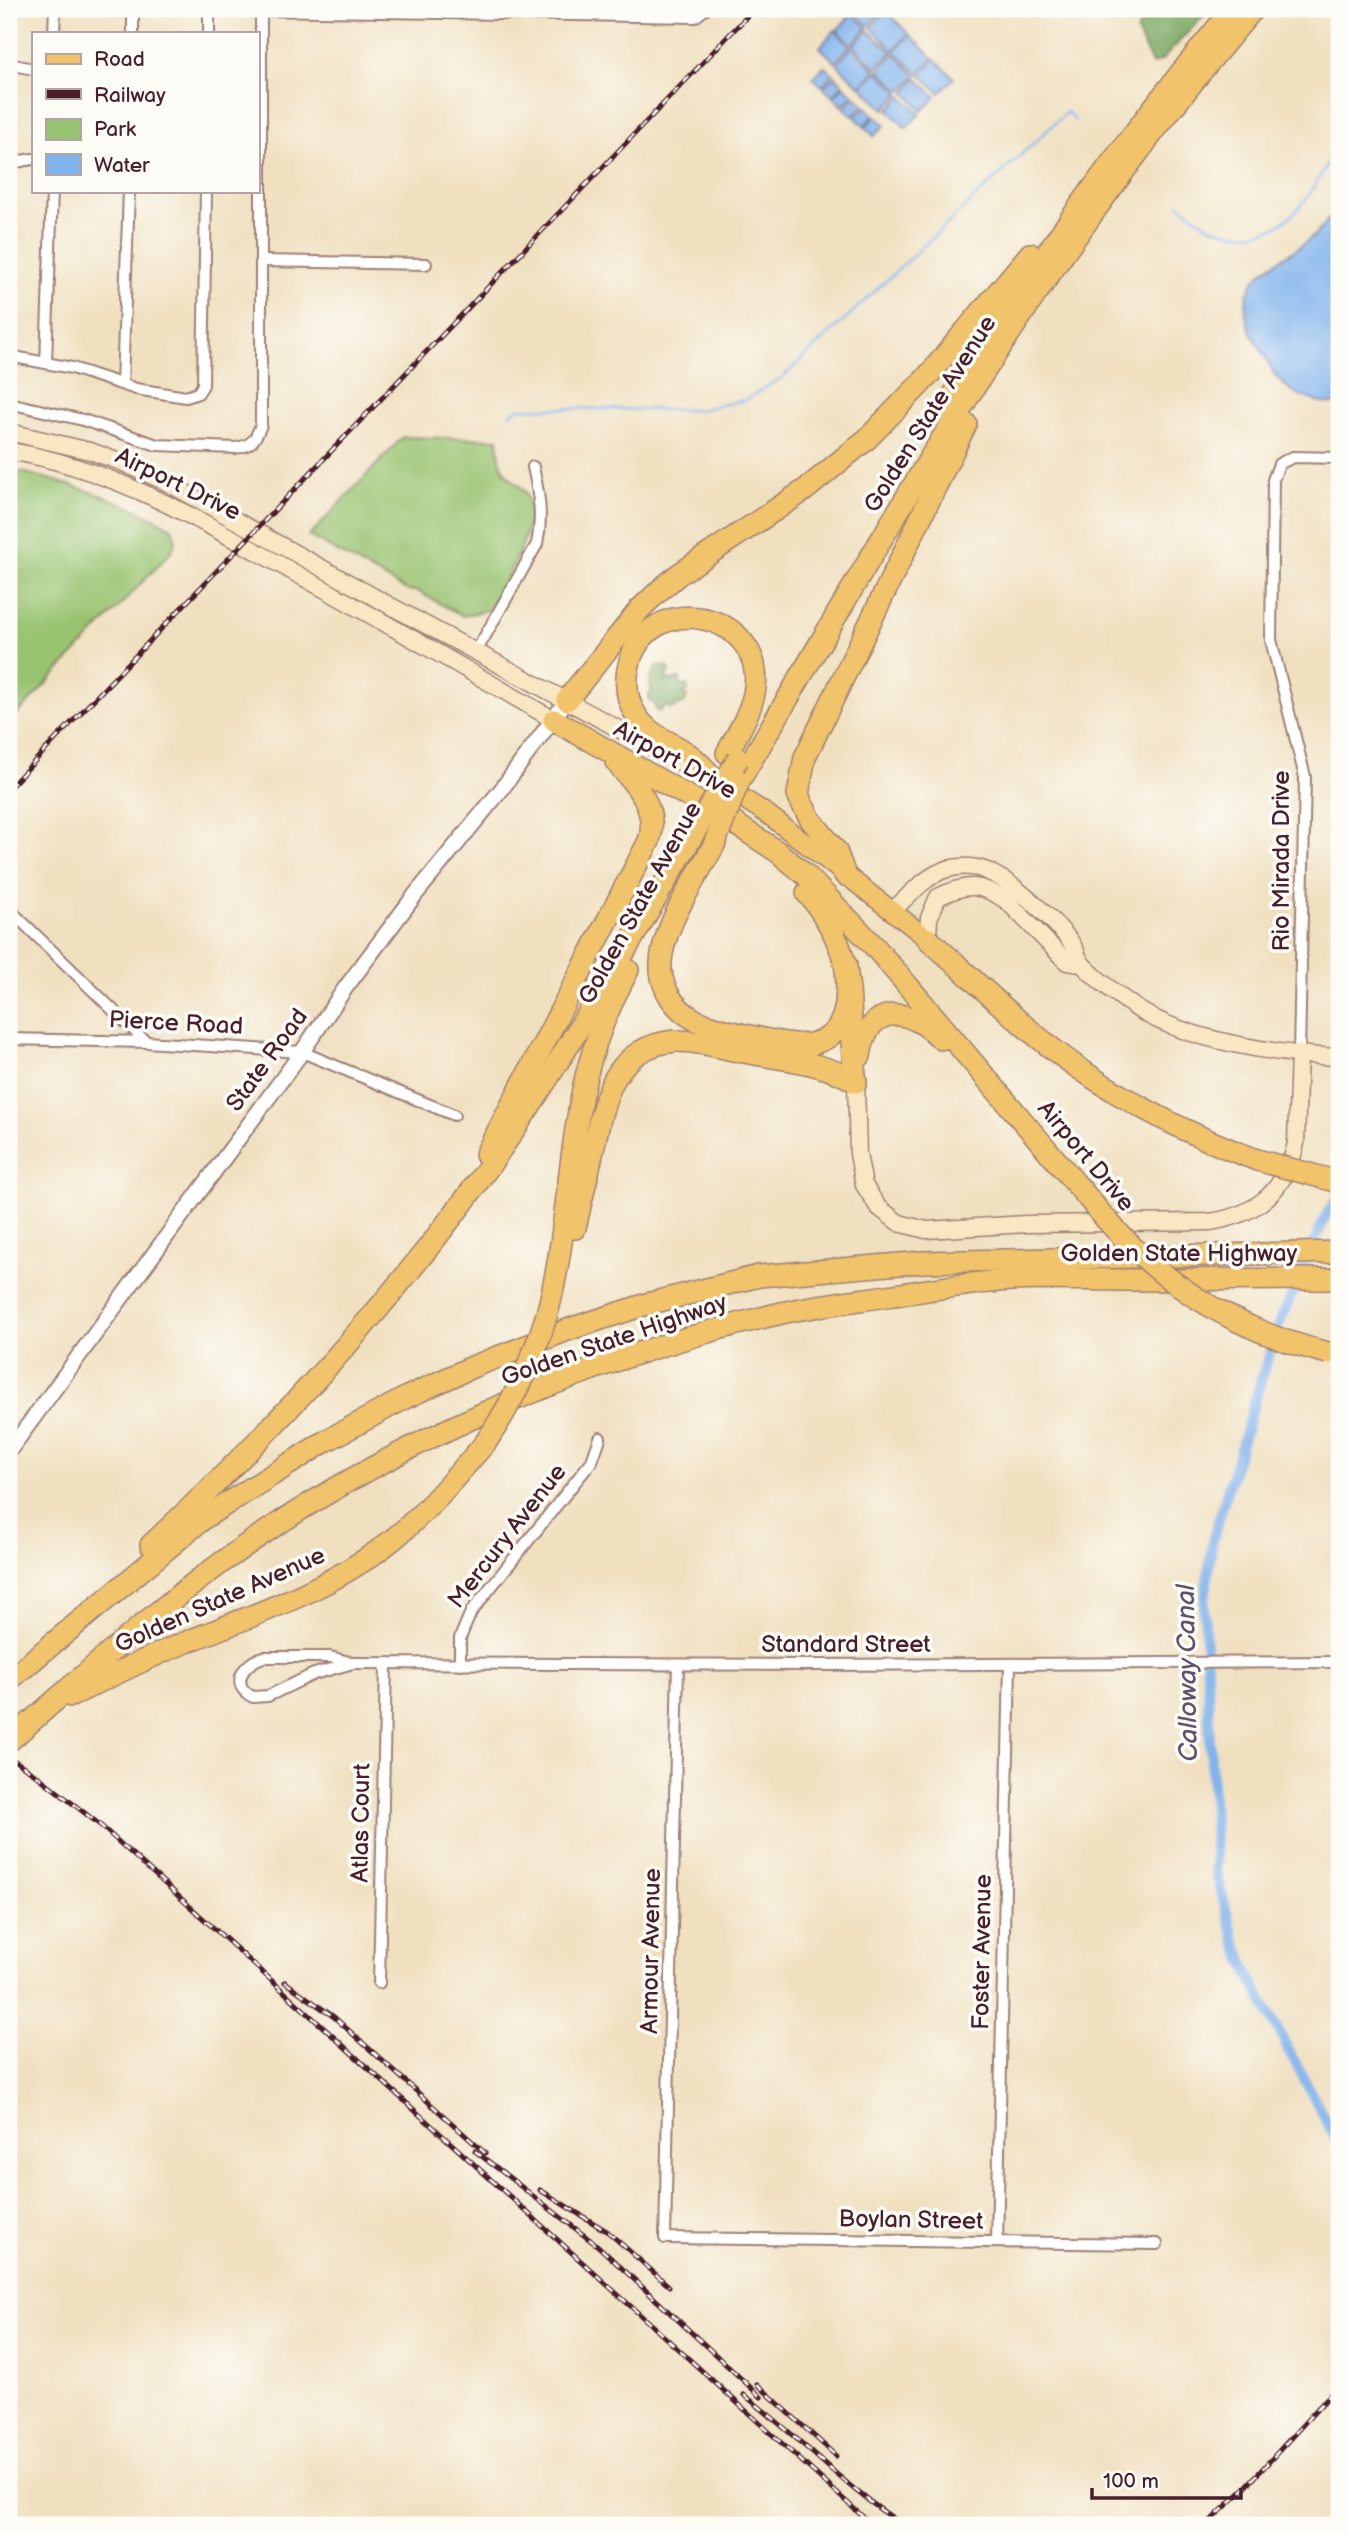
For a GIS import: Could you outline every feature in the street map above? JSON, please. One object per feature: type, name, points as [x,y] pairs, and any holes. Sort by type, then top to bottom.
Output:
[{"type":"highway","name":"Golden State Avenue","points":[[47,1708],[165,1651],[282,1605],[340,1576],[382,1548],[422,1515],[486,1442],[511,1403],[537,1346],[548,1314],[559,1260],[579,1108],[595,1045],[610,1005],[630,966],[703,835],[738,764],[971,366],[1049,247],[1108,166],[1233,9]]},
{"type":"highway","name":"Golden State Avenue","points":[[738,764],[1015,326],[1145,142],[1253,9]]},
{"type":"highway","points":[[567,700],[640,609],[659,591],[679,574],[804,490],[867,439],[894,413],[1068,208],[1108,166]]},
{"type":"highway","points":[[845,875],[836,850],[811,820],[801,803],[798,794],[805,757],[933,489],[1015,326]]},
{"type":"highway","points":[[718,783],[692,757],[644,726],[637,718],[628,697],[627,673],[634,651],[648,632],[666,621],[686,617],[716,622],[740,639],[751,657],[755,672],[754,694],[746,717],[738,764]]},
{"type":"highway","name":"Airport Drive","points":[[554,720],[707,807],[778,852],[807,876],[875,947],[1132,1248],[1161,1273],[1230,1319],[1260,1332],[1334,1354]]},
{"type":"highway","points":[[465,1200],[499,1126],[653,830],[647,802],[608,752]]},
{"type":"highway","name":"Golden State Avenue","points":[[12,1678],[221,1479],[311,1386],[392,1294],[465,1200],[517,1127],[611,974],[703,835]]},
{"type":"highway","points":[[703,835],[661,956],[662,978],[677,1006],[694,1020],[714,1027],[809,1044],[827,1038],[839,1024],[845,1007],[846,965]]},
{"type":"highway","points":[[762,843],[821,911],[838,941],[846,965],[851,1000],[856,1082]]},
{"type":"highway","name":"Airport Drive","points":[[928,939],[1046,1043],[1108,1088],[1191,1135],[1257,1160],[1339,1182]]},
{"type":"highway","points":[[856,1082],[861,1046],[868,1029],[880,1017],[897,1014],[915,1019],[930,1028],[1005,1101]]},
{"type":"highway","points":[[548,1314],[565,1271],[607,1092],[616,1074],[634,1056],[653,1046],[685,1041],[821,1068],[856,1082]]},
{"type":"highway","name":"Golden State Highway","points":[[12,1678],[204,1518],[283,1466],[407,1397],[472,1367],[570,1329],[647,1304],[758,1276],[923,1262],[1339,1252]]},
{"type":"highway","name":"Golden State Highway","points":[[9,1741],[121,1641],[261,1535],[332,1490],[423,1441],[551,1386],[701,1334],[791,1311],[988,1282],[1339,1279]]},
{"type":"main road","name":"Airport Drive","points":[[9,432],[90,451],[156,477],[718,783],[755,804],[928,939]]},
{"type":"main road","name":"Airport Drive","points":[[9,451],[87,470],[165,502],[554,720]]},
{"type":"main road","points":[[892,911],[933,875],[957,867],[981,869],[1005,881],[1044,913],[1073,945],[1082,964],[1121,998],[1143,1012],[1177,1028],[1233,1043],[1339,1056]]},
{"type":"main road","points":[[928,939],[929,918],[938,897],[960,887],[972,887],[996,894],[1007,901],[1067,962],[1082,964]]},
{"type":"main road","points":[[856,1082],[858,1154],[864,1185],[878,1207],[898,1223],[926,1230],[1027,1224],[1210,1222],[1227,1220],[1253,1209],[1277,1187],[1293,1156],[1296,1143],[1299,1053]]},
{"type":"street","points":[[54,32],[55,9]]},
{"type":"street","points":[[133,9],[133,32]]},
{"type":"street","points":[[209,9],[209,32]]},
{"type":"street","points":[[9,403],[83,420],[157,445],[235,448],[248,447],[255,440],[261,425],[261,9],[502,11],[695,17],[705,9]]},
{"type":"street","points":[[9,64],[32,69]]},
{"type":"street","points":[[9,163],[32,159]]},
{"type":"street","points":[[46,363],[52,192]]},
{"type":"street","points":[[122,384],[130,192]]},
{"type":"street","points":[[9,356],[46,363],[136,389],[186,397],[198,393],[203,385],[206,192]]},
{"type":"street","points":[[261,261],[426,264]]},
{"type":"street","name":"Rio Mirada Drive","points":[[1299,1053],[1305,777],[1270,640],[1273,480],[1279,464],[1293,457],[1339,458]]},
{"type":"street","points":[[476,652],[537,544],[541,508],[533,467]]},
{"type":"street","name":"State Road","points":[[9,1451],[415,895],[501,790],[567,700]]},
{"type":"street","points":[[9,909],[146,1042]]},
{"type":"street","name":"Pierce Road","points":[[9,1039],[146,1042],[302,1052],[454,1115]]},
{"type":"street","name":"Mercury Avenue","points":[[460,1664],[460,1638],[471,1612],[592,1461],[600,1438]]},
{"type":"street","name":"Standard Street","points":[[353,1663],[314,1674],[260,1698],[247,1694],[241,1683],[247,1664],[264,1657],[330,1657],[353,1663],[386,1664],[1339,1662]]},
{"type":"street","name":"Atlas Court","points":[[379,1983],[386,1664]]},
{"type":"street","name":"Foster Avenue","points":[[997,2242],[1010,1664]]},
{"type":"street","name":"Armour Avenue","points":[[665,2238],[678,1665]]},
{"type":"street","name":"Boylan Street","points":[[665,2238],[1157,2244]]},
{"type":"green space","points":[[1147,9],[1210,9],[1162,60],[1152,64],[1137,32]]},
{"type":"green space","points":[[403,437],[498,439],[504,470],[526,494],[530,507],[525,537],[519,554],[489,610],[463,616],[417,591],[408,591],[309,536]]},
{"type":"green space","points":[[9,469],[72,486],[133,508],[172,528],[176,541],[171,552],[9,723]]},
{"type":"green space","points":[[657,666],[668,667],[670,670],[665,679],[673,681],[679,678],[680,686],[687,685],[688,691],[682,693],[687,696],[685,703],[670,709],[666,705],[660,712],[656,711],[649,700],[649,694],[652,690],[650,681]]},
{"type":"water","points":[[883,10],[868,26],[854,11]]},
{"type":"water","points":[[886,11],[909,34],[893,50],[871,27]]},
{"type":"water","points":[[852,14],[867,28],[852,44],[837,30]]},
{"type":"water","points":[[835,30],[850,46],[835,62],[820,47]]},
{"type":"water","points":[[868,30],[892,52],[876,68],[854,45]]},
{"type":"water","points":[[910,35],[933,58],[918,74],[895,51]]},
{"type":"water","points":[[852,47],[875,70],[860,86],[837,64]]},
{"type":"water","points":[[894,53],[916,76],[901,91],[879,70]]},
{"type":"water","points":[[935,59],[954,78],[940,93],[921,75]]},
{"type":"water","points":[[824,66],[833,74],[822,86],[813,78]]},
{"type":"water","points":[[877,71],[900,93],[884,109],[862,87]]},
{"type":"water","points":[[835,76],[843,85],[832,96],[824,87]]},
{"type":"water","points":[[917,78],[936,97],[922,111],[905,92]]},
{"type":"water","points":[[844,86],[853,94],[842,106],[834,97]]},
{"type":"water","points":[[855,96],[864,105],[853,116],[844,108]]},
{"type":"water","points":[[901,96],[920,114],[906,128],[888,110]]},
{"type":"water","points":[[866,107],[874,115],[864,126],[855,117]]},
{"type":"water","points":[[876,116],[885,125],[874,136],[865,127]]},
{"type":"water","points":[[1339,202],[1339,404],[1318,402],[1298,394],[1281,382],[1253,337],[1246,310],[1247,296],[1260,274],[1316,234]]},
{"type":"waterway","points":[[510,414],[519,408],[698,410],[745,400],[783,377],[1067,112],[1075,120]]},
{"type":"waterway","points":[[1179,204],[1210,226],[1239,234],[1260,232],[1278,225],[1293,214],[1306,198],[1339,141]]},
{"type":"waterway","name":"Calloway Canal","points":[[1339,1195],[1325,1217],[1280,1322],[1265,1367],[1213,1538],[1204,1606],[1216,1873],[1234,1938],[1250,1977],[1339,2145]]},
{"type":"railway","points":[[9,788],[754,9]]},
{"type":"railway","points":[[9,1757],[100,1825],[872,2525]]},
{"type":"railway","points":[[285,1982],[334,2017],[485,2153]]},
{"type":"railway","points":[[475,2151],[598,2246],[761,2397]]},
{"type":"railway","points":[[540,2190],[608,2232],[669,2286]]},
{"type":"railway","points":[[757,2384],[836,2456]]},
{"type":"railway","points":[[1206,2525],[1245,2488],[1339,2385]]},
{"type":"railway","points":[[744,2395],[862,2496],[904,2525]]}]
